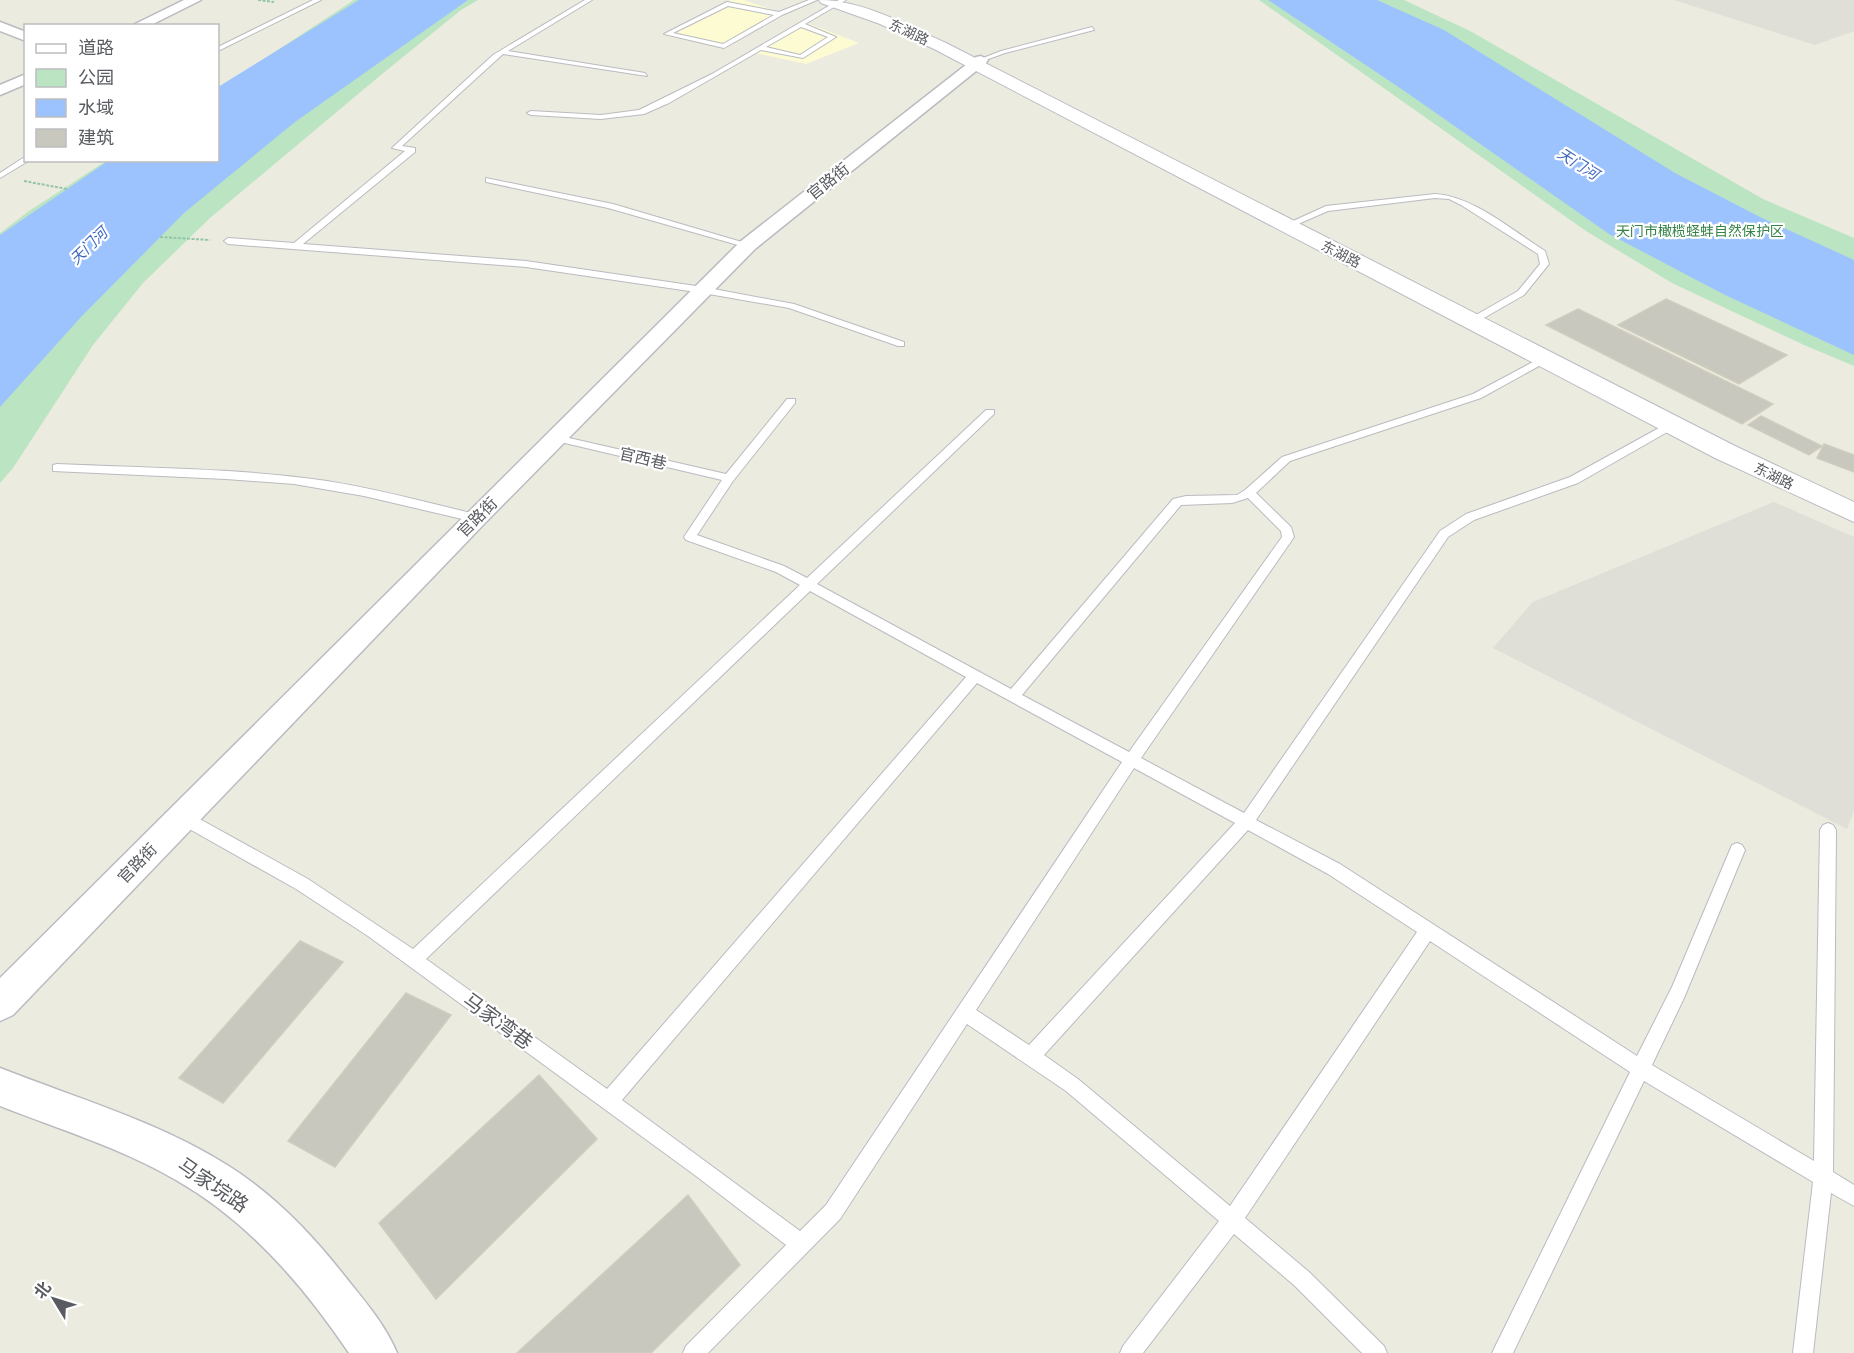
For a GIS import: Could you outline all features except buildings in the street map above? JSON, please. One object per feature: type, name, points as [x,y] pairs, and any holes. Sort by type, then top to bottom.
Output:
[{"type":"main road","name":"东湖路","points":[[837,1],[978,62],[1783,473],[1854,506]]},
{"type":"main road","name":"东湖路","points":[[978,62],[1672,425],[1854,513]]},
{"type":"street","points":[[141,24],[195,0]]},
{"type":"street","points":[[0,26],[24,36]]},
{"type":"street","name":"官路街","points":[[0,1003],[475,518],[748,245],[978,62]]},
{"type":"street","points":[[0,90],[24,79]]},
{"type":"street","name":"马家垸路","points":[[0,1087],[157,1149],[214,1180],[244,1202],[295,1251],[350,1317],[375,1353]]},
{"type":"lane","points":[[219,49],[318,0]]},
{"type":"lane","points":[[296,246],[412,150],[396,148],[501,52],[589,0]]},
{"type":"lane","points":[[780,14],[728,3],[667,34],[724,46],[780,14],[814,0]]},
{"type":"lane","points":[[531,113],[602,117],[641,112],[666,101],[801,25],[837,1]]},
{"type":"lane","points":[[760,48],[801,57],[833,37],[801,25]]},
{"type":"lane","points":[[978,62],[1002,52],[1092,29]]},
{"type":"lane","points":[[501,52],[645,75]]},
{"type":"lane","points":[[0,176],[24,161]]},
{"type":"lane","points":[[489,180],[610,206],[748,245]]},
{"type":"lane","points":[[1295,222],[1326,209],[1435,196],[1450,197],[1464,203],[1542,253],[1545,258],[1545,264],[1521,293],[1479,317]]},
{"type":"lane","points":[[228,240],[526,264],[703,290],[791,306],[901,344]]},
{"type":"lane","points":[[1013,696],[1177,502],[1196,498],[1234,500],[1249,493],[1286,459],[1477,396],[1544,359]]},
{"type":"lane","points":[[791,401],[729,478],[690,537],[780,569],[1013,696],[1133,758],[1334,869],[1641,1069],[1854,1196]]},
{"type":"lane","points":[[414,959],[990,412]]},
{"type":"lane","points":[[1030,1057],[1246,821],[1444,534],[1470,517],[1574,480],[1672,425]]},
{"type":"lane","name":"官西巷","points":[[556,438],[729,478]]},
{"type":"lane","points":[[57,468],[230,476],[327,485],[406,500],[475,518]]},
{"type":"lane","points":[[693,1353],[833,1212],[1133,758],[1288,537],[1287,531],[1249,493]]},
{"type":"lane","points":[[609,1101],[976,675]]},
{"type":"lane","name":"马家湾巷","points":[[182,817],[302,884],[414,959],[801,1244]]},
{"type":"lane","points":[[1803,1353],[1823,1178],[1828,830]]},
{"type":"lane","points":[[1502,1353],[1678,992],[1737,850]]},
{"type":"lane","points":[[1130,1353],[1232,1220],[1428,930]]},
{"type":"lane","points":[[965,1012],[1072,1085],[1302,1279],[1377,1353]]},
{"type":"path","points":[[22,181],[67,189]]},
{"type":"path","points":[[160,237],[228,240]]},
{"type":"shaded area","points":[[731,0],[744,0],[784,14],[725,48],[662,35]]},
{"type":"shaded area","points":[[1674,0],[1854,0],[1854,31],[1815,45]]},
{"type":"shaded area","points":[[807,23],[859,43],[806,64],[755,53]]},
{"type":"shaded area","points":[[1774,502],[1854,537],[1854,811],[1847,829],[1493,648],[1533,602]]},
{"type":"green space","points":[[354,0],[478,0],[461,10],[382,74],[210,218],[143,283],[93,345],[13,468],[0,483],[0,233],[29,211],[104,162],[219,162],[219,88]]},
{"type":"green space","name":"天门市橄榄蛏蚌自然保护区","points":[[1259,0],[1404,0],[1470,31],[1763,199],[1854,238],[1854,366],[1672,283],[1586,231]]},
{"type":"water","name":"天门河","points":[[359,0],[468,0],[295,122],[184,213],[81,317],[0,407],[0,235],[107,162],[219,162],[219,86]]},
{"type":"water","name":"天门市橄榄蛏蚌自然保护区","points":[[1268,0],[1377,0],[1444,30],[1675,173],[1760,217],[1854,260],[1854,355],[1725,295],[1609,234],[1403,90]]}]
